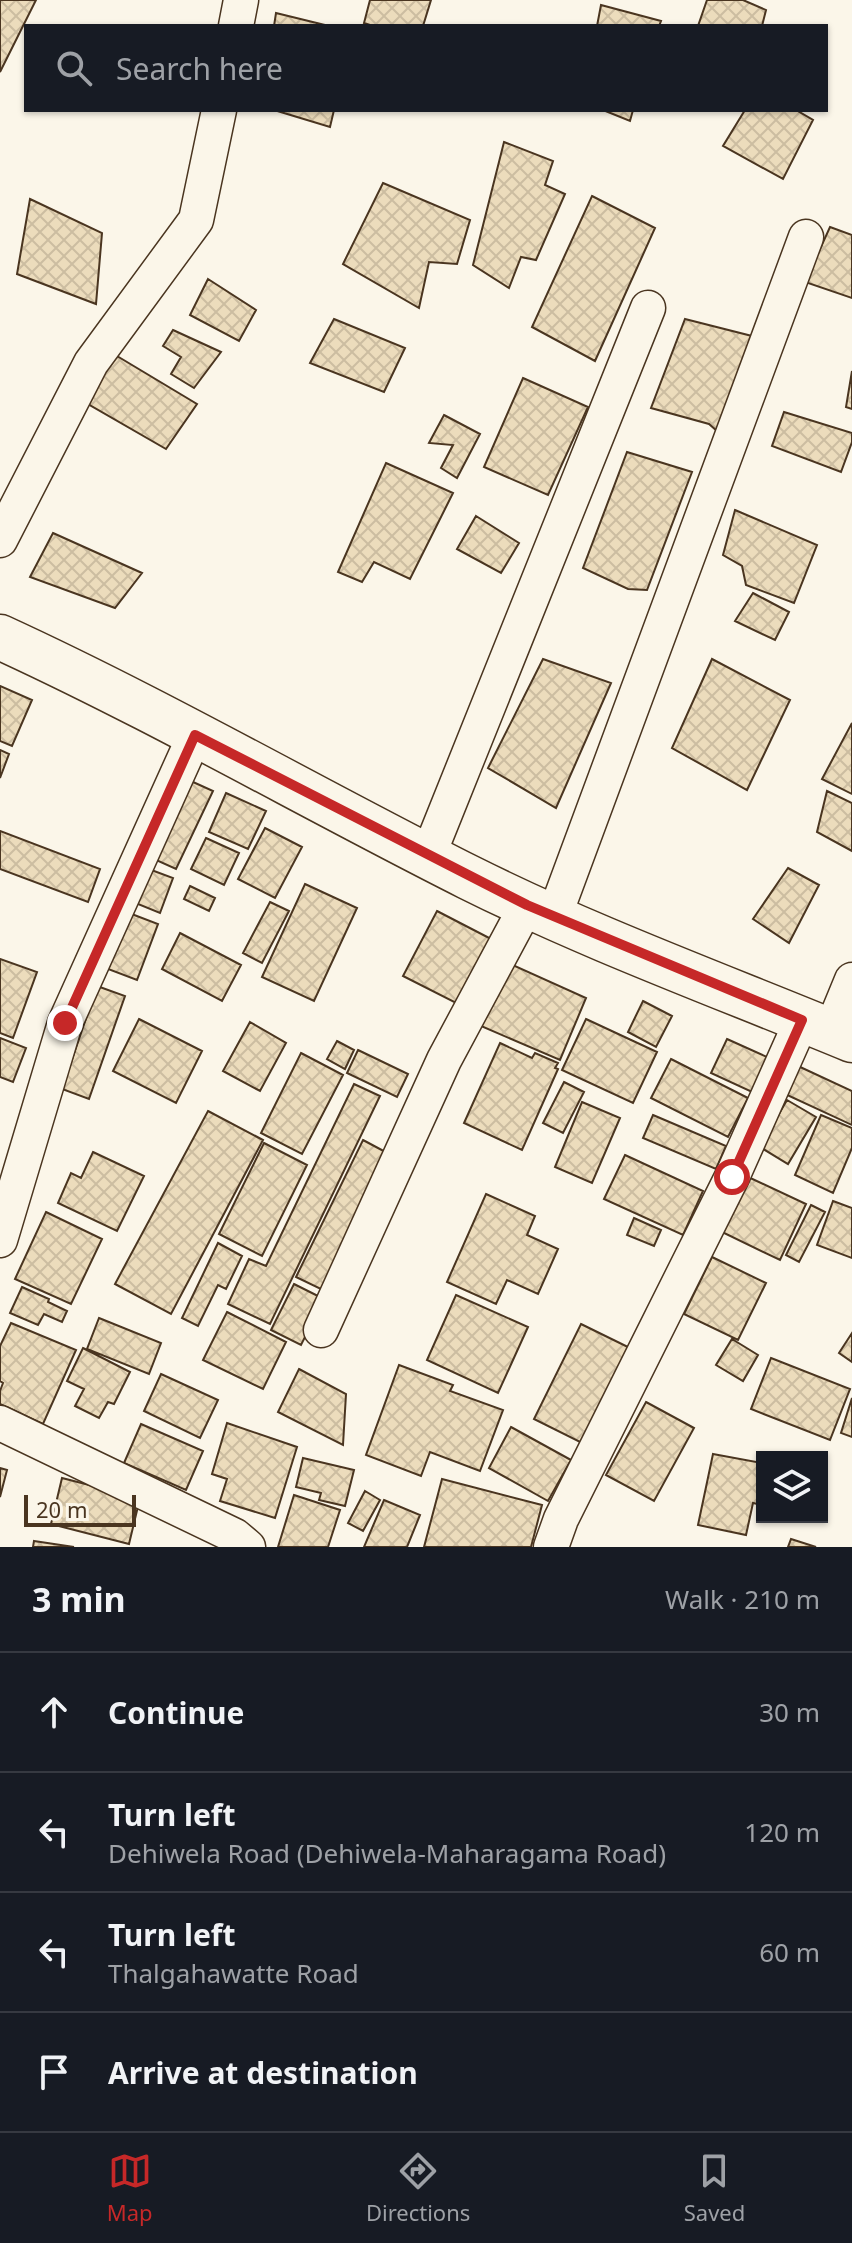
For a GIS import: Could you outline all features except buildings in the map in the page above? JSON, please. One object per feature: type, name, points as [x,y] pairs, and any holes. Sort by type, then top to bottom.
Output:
[{"type":"main road","points":[[0,637],[96,681],[428,856],[541,911],[829,1030]]},
{"type":"street","points":[[236,24],[241,0]]},
{"type":"street","points":[[0,540],[91,363],[196,220],[219,112]]},
{"type":"street","points":[[321,1330],[444,1060],[541,911],[806,237]]},
{"type":"street","points":[[428,856],[648,308]]},
{"type":"street","points":[[0,1240],[65,1023],[195,735]]},
{"type":"street","points":[[551,1547],[561,1519],[732,1177],[829,1030],[852,980]]},
{"type":"street","points":[[0,1423],[235,1536],[248,1547]]},
{"type":"route","points":[[65,1023],[195,735],[527,905],[802,1020],[732,1177]]}]
